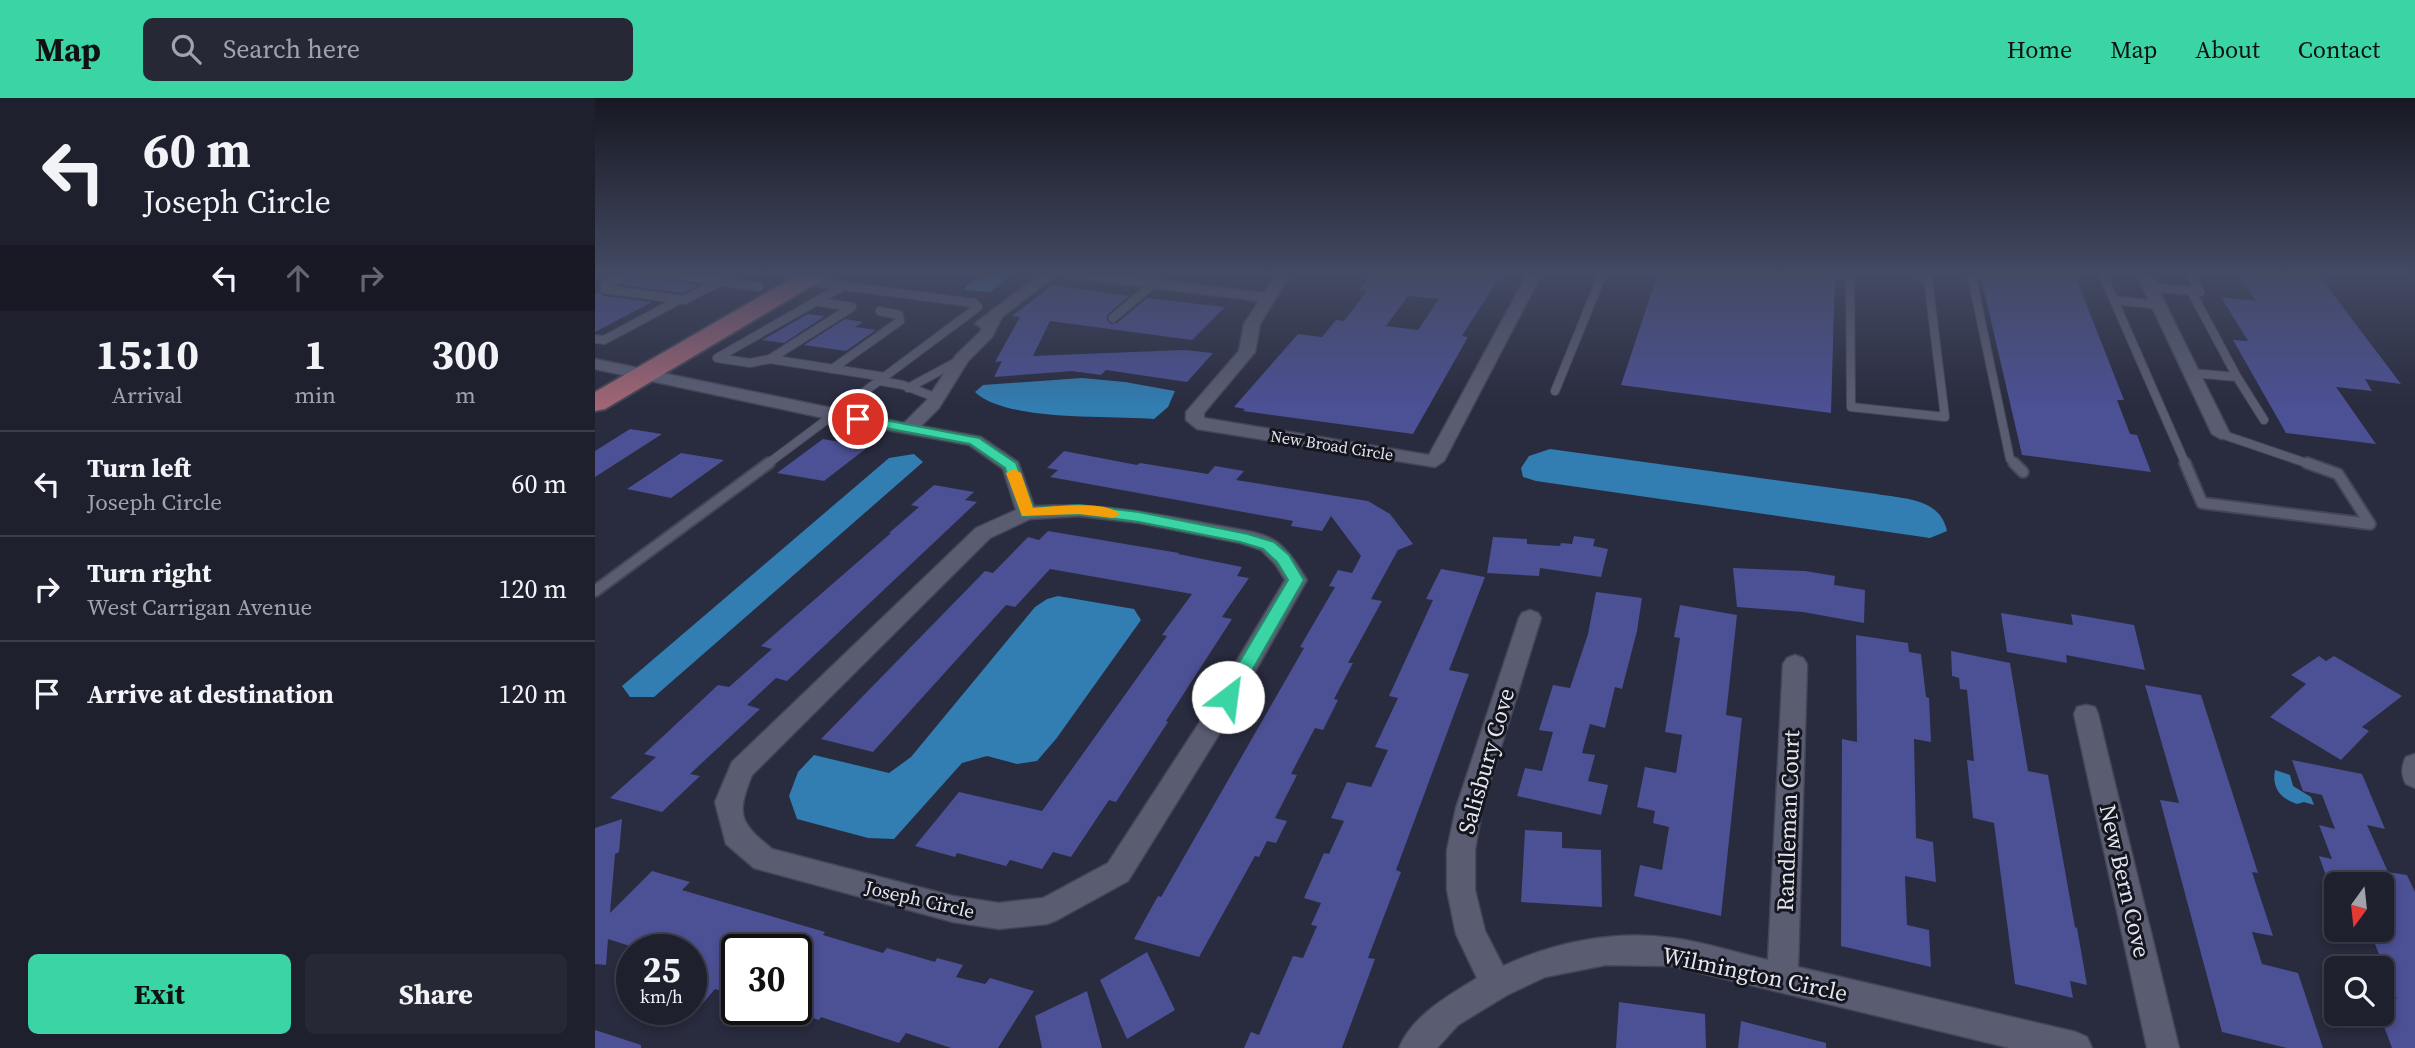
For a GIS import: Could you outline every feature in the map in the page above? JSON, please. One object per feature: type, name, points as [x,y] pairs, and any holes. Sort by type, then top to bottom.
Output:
[{"type":"main road","points":[[602,371],[702,317]]},
{"type":"main road","points":[[595,403],[734,317]]},
{"type":"street","points":[[909,428],[937,398],[962,358],[966,341],[971,334],[993,317]]},
{"type":"street","name":"New Broad Circle","points":[[1256,317],[1252,324],[1247,352],[1195,412],[1195,420],[1203,425],[1435,461],[1511,317]]},
{"type":"street","points":[[2165,317],[2221,434]]},
{"type":"street","points":[[602,371],[646,373],[833,415],[975,441],[1011,466],[1027,513]]},
{"type":"street","name":"Joseph Circle","points":[[1079,510],[1139,517],[1243,537],[1268,545],[1283,559],[1296,580],[1214,721],[1118,872],[1048,911],[999,916],[953,909],[764,859],[736,836],[728,802],[741,769],[983,533],[1027,513],[1079,510]]},
{"type":"street","name":"Salisbury Cove","points":[[1496,984],[1471,934],[1461,890],[1461,850],[1469,808],[1530,618]]},
{"type":"street","name":"Randleman Court","points":[[1781,979],[1795,664]]},
{"type":"street","name":"New Bern Cove","points":[[2086,714],[2164,1048]]},
{"type":"street","points":[[2415,764],[2415,777]]},
{"type":"street","name":"Wilmington Circle","points":[[1415,1048],[1447,1014],[1496,984],[1542,963],[1607,951],[1672,952],[2075,1048]]},
{"type":"lane","points":[[595,339],[604,340],[646,317]]},
{"type":"lane","points":[[786,317],[717,358],[750,363],[770,359],[839,317]]},
{"type":"lane","points":[[832,369],[900,321],[899,317]]},
{"type":"lane","points":[[595,591],[967,317]]},
{"type":"lane","points":[[1555,391],[1585,317]]},
{"type":"lane","points":[[1850,317],[1851,407],[1945,417],[1933,317]]},
{"type":"lane","points":[[1980,317],[2010,459],[2023,472]]},
{"type":"lane","points":[[2122,317],[2203,503],[2370,524],[2338,474],[2221,434]]},
{"type":"lane","points":[[2205,317],[2264,420]]},
{"type":"lane","points":[[908,388],[962,358]]},
{"type":"lane","points":[[770,359],[882,379],[937,398]]},
{"type":"lane","points":[[2192,373],[2237,377]]},
{"type":"water","points":[[1082,378],[1175,391],[1168,407],[1154,419],[1034,413],[990,402],[975,392],[983,385]]},
{"type":"water","points":[[1550,449],[1910,499],[1937,512],[1947,531],[1930,538],[1523,477],[1521,468],[1529,456]]},
{"type":"water","points":[[914,454],[923,462],[654,697],[630,697],[622,686],[889,458]]},
{"type":"water","points":[[1058,596],[1134,609],[1141,620],[1056,739],[1037,761],[1017,764],[987,756],[962,763],[894,839],[868,838],[797,819],[789,796],[798,772],[814,755],[889,773],[911,757],[1035,607]]},
{"type":"water","points":[[2275,770],[2290,775],[2293,786],[2311,797],[2314,805],[2304,802],[2297,804],[2281,795],[2276,787]]},
{"type":"building","points":[[595,317],[623,317],[595,332]]},
{"type":"building","points":[[802,317],[823,317],[784,343],[762,340]]},
{"type":"building","points":[[1020,317],[1107,317],[1111,324],[1124,317],[1215,317],[1192,340],[1050,321],[1033,356],[1184,350],[1213,353],[1187,382],[1106,370],[1101,375],[1072,371],[994,377],[1002,361],[995,362]]},
{"type":"building","points":[[1347,317],[1392,317],[1386,326],[1418,330],[1427,317],[1474,317],[1462,336],[1468,337],[1413,434],[1243,411],[1245,409],[1234,407],[1298,334],[1322,337],[1336,320],[1344,321]]},
{"type":"building","points":[[1643,317],[1834,317],[1831,413],[1621,385]]},
{"type":"building","points":[[1990,317],[2091,317],[2124,400],[2117,400],[2130,434],[2137,435],[2151,472],[2022,455]]},
{"type":"building","points":[[2233,317],[2351,317],[2401,384],[2365,379],[2372,391],[2336,387],[2376,444],[2286,433],[2233,340],[2248,341]]},
{"type":"building","points":[[845,319],[863,322],[855,327],[876,330],[846,351],[804,345]]},
{"type":"building","points":[[630,429],[662,434],[595,477],[595,451]]},
{"type":"building","points":[[823,439],[868,447],[824,481],[777,473]]},
{"type":"building","points":[[1064,451],[1137,465],[1140,463],[1208,474],[1215,466],[1244,471],[1236,480],[1368,501],[1390,514],[1413,544],[1398,550],[1371,599],[1382,601],[1348,663],[1353,663],[1334,699],[1338,700],[1323,730],[1315,728],[1291,774],[1297,775],[1275,818],[1287,821],[1276,843],[1267,841],[1259,857],[1255,856],[1199,957],[1134,939],[1158,896],[1161,897],[1304,648],[1300,647],[1335,587],[1329,586],[1338,570],[1352,573],[1361,556],[1331,516],[1322,531],[1291,526],[1293,521],[1050,477],[1058,470],[1047,468]]},
{"type":"building","points":[[681,453],[724,460],[671,498],[627,489]]},
{"type":"building","points":[[934,485],[974,492],[965,500],[977,502],[787,681],[776,678],[747,705],[760,709],[690,774],[700,776],[662,812],[610,798],[656,757],[644,754],[718,685],[729,687],[772,649],[761,646],[919,507],[911,505]]},
{"type":"building","points":[[1048,531],[1179,553],[1242,567],[1237,576],[1249,578],[1222,617],[1232,619],[1166,721],[1168,722],[1116,802],[1109,800],[1071,857],[1053,852],[1042,869],[1010,860],[1006,866],[957,853],[955,857],[915,846],[959,792],[1042,811],[1167,636],[1162,635],[1192,594],[1050,569],[1015,607],[1006,605],[873,752],[821,739],[985,571],[993,573],[1028,537],[1039,540]]},
{"type":"building","points":[[1574,536],[1595,539],[1593,546],[1608,549],[1601,577],[1540,568],[1539,576],[1487,573],[1493,537],[1527,539],[1527,544],[1560,546],[1561,543],[1572,544]]},
{"type":"building","points":[[1733,568],[1805,571],[1835,576],[1834,585],[1865,590],[1864,623],[1803,612],[1737,607]]},
{"type":"building","points":[[1441,569],[1485,577],[1449,670],[1469,674],[1396,870],[1401,872],[1368,958],[1375,959],[1342,1048],[1244,1048],[1251,1032],[1259,1035],[1293,956],[1303,958],[1317,926],[1311,925],[1321,903],[1304,898],[1324,853],[1329,854],[1344,821],[1331,818],[1347,782],[1371,787],[1388,750],[1375,747],[1398,698],[1389,696],[1433,600],[1426,599]]},
{"type":"building","points":[[1596,592],[1642,598],[1637,631],[1622,689],[1615,687],[1605,728],[1590,724],[1582,753],[1595,755],[1588,781],[1608,785],[1601,815],[1517,796],[1525,768],[1542,771],[1553,732],[1539,730],[1553,685],[1570,688],[1588,634]]},
{"type":"building","points":[[1680,605],[1737,615],[1726,715],[1742,718],[1721,916],[1634,896],[1640,865],[1662,870],[1669,827],[1653,823],[1655,811],[1637,807],[1645,767],[1676,773],[1682,735],[1665,732],[1680,638],[1674,637]]},
{"type":"building","points":[[2001,613],[2073,625],[2071,614],[2134,625],[2145,670],[2066,655],[2067,663],[2007,652]]},
{"type":"building","points":[[1856,635],[1908,643],[1909,652],[1921,654],[1926,697],[1929,698],[1931,742],[1914,739],[1916,838],[1933,842],[1936,882],[1905,876],[1907,925],[1929,930],[1931,967],[1841,946],[1842,739],[1857,742]]},
{"type":"building","points":[[1951,651],[2010,663],[2028,771],[2048,775],[2077,928],[2087,985],[2070,981],[2073,998],[2015,984],[1994,823],[1973,818],[1967,760],[1974,761],[1967,690],[1960,689],[1959,678],[1952,676]]},
{"type":"building","points":[[2319,656],[2326,661],[2334,656],[2402,696],[2362,727],[2369,731],[2341,760],[2270,717],[2306,684],[2291,675]]},
{"type":"building","points":[[2145,685],[2201,695],[2258,873],[2252,872],[2273,936],[2252,932],[2262,964],[2298,973],[2323,1048],[2287,1048],[2222,1032],[2160,800],[2179,803]]},
{"type":"building","points":[[2292,760],[2362,774],[2385,829],[2367,825],[2388,872],[2325,872],[2319,856],[2332,859],[2319,825],[2335,829],[2322,795],[2303,791]]},
{"type":"building","points":[[622,819],[619,852],[615,854],[610,913],[652,871],[690,882],[682,890],[825,932],[823,935],[883,953],[887,948],[935,962],[937,958],[963,965],[956,977],[985,984],[990,978],[1034,991],[998,1048],[951,1048],[906,1033],[899,1043],[821,1017],[819,1020],[812,1018],[812,934],[721,934],[721,991],[715,989],[707,998],[707,934],[616,934],[616,942],[608,939],[606,965],[595,964],[595,828]]},
{"type":"building","points":[[1525,830],[1562,832],[1562,848],[1601,850],[1602,907],[1521,902]]},
{"type":"building","points":[[2394,873],[2407,875],[2415,892],[2415,1048],[2392,1048],[2384,1026],[2394,1026],[2394,998],[2397,999],[2394,992],[2394,956],[2380,956],[2375,944],[2366,942],[2394,942]]},
{"type":"building","points":[[1147,952],[1175,1010],[1127,1039],[1100,980]]},
{"type":"building","points":[[1087,991],[1102,1048],[1042,1048],[1035,1016]]},
{"type":"building","points":[[1619,1002],[1705,1014],[1706,1048],[1616,1048]]},
{"type":"building","points":[[1741,1021],[1826,1043],[1826,1048],[1738,1048]]},
{"type":"building","points":[[595,1030],[641,1045],[641,1048],[595,1048]]},
{"type":"slow traffic","points":[[1014,473],[1027,513],[1079,510],[1113,514]]},
{"type":"route","points":[[858,419],[975,441],[1011,466],[1027,513],[1079,510],[1139,517],[1243,537],[1268,545],[1283,559],[1296,580],[1228,697]]}]
